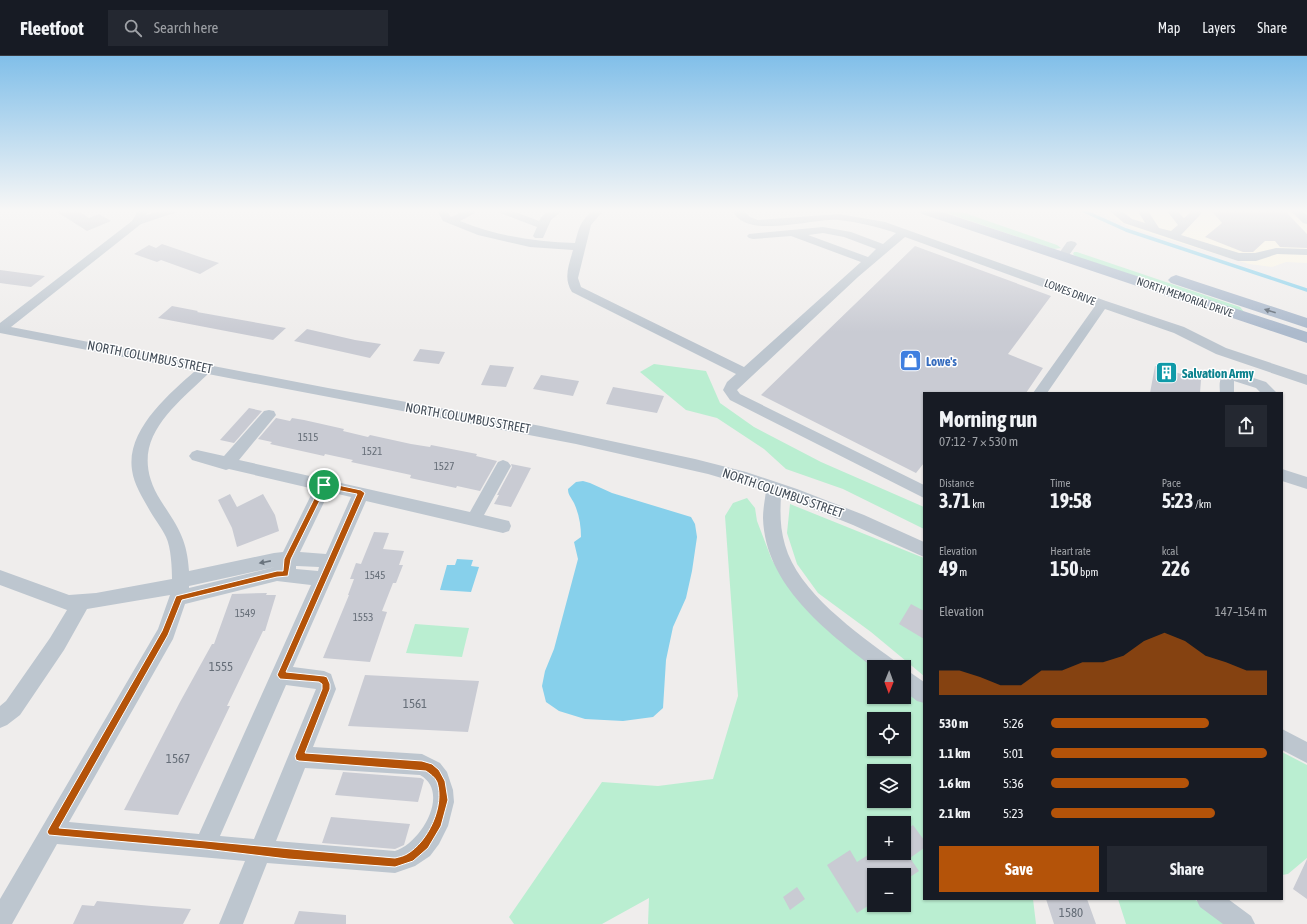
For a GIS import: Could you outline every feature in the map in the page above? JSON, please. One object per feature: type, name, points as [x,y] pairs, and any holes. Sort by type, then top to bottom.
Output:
[{"type":"main road","name":"NORTH MEMORIAL DRIVE","points":[[1070,252],[1100,269],[1307,338]]},
{"type":"main road","name":"NORTH MEMORIAL DRIVE","points":[[1072,252],[1307,323]]},
{"type":"main road","points":[[1100,269],[1148,290],[1285,338],[1301,347],[1307,353]]},
{"type":"street","points":[[0,329],[97,252]]},
{"type":"street","points":[[578,252],[572,278],[576,289],[745,373]]},
{"type":"street","points":[[843,252],[869,261]]},
{"type":"street","points":[[880,252],[745,373],[730,390],[735,397],[923,491]]},
{"type":"street","name":"LOWES DRIVE","points":[[958,252],[1102,304],[1179,330],[1221,351],[1307,380]]},
{"type":"street","points":[[1221,252],[1238,257],[1247,258],[1274,252]]},
{"type":"street","points":[[1292,252],[1307,252]]},
{"type":"street","points":[[1041,392],[1102,304]]},
{"type":"street","name":"NORTH COLUMBUS STREET","points":[[0,329],[608,445],[688,463],[813,501],[864,522],[923,550]]},
{"type":"street","points":[[0,922],[166,632],[181,588],[181,564],[175,538],[147,494],[140,476],[141,448],[148,430],[164,411],[206,368]]},
{"type":"street","points":[[1227,392],[1226,380],[1232,376],[1261,385],[1269,392]]},
{"type":"street","points":[[226,464],[269,415]]},
{"type":"street","points":[[196,456],[503,526]]},
{"type":"street","points":[[474,519],[503,466]]},
{"type":"street","points":[[1283,475],[1307,483]]},
{"type":"street","points":[[287,567],[324,485]]},
{"type":"street","points":[[774,488],[770,505],[775,540],[791,578],[804,597],[818,611],[879,660]]},
{"type":"street","points":[[205,845],[361,493]]},
{"type":"street","points":[[0,577],[69,603],[96,601],[277,574],[287,567],[331,561]]},
{"type":"street","points":[[287,567],[324,579]]},
{"type":"street","points":[[0,718],[13,708],[57,644],[82,602]]},
{"type":"street","points":[[231,924],[326,689],[324,680],[319,678],[280,675]]},
{"type":"street","points":[[911,684],[923,693]]},
{"type":"street","points":[[1283,741],[1307,753]]},
{"type":"street","points":[[52,832],[395,862],[410,858],[425,845],[437,826],[443,800],[441,781],[436,773],[428,767],[422,765],[299,756]]},
{"type":"street","points":[[1209,900],[1244,924]]},
{"type":"shaded area","points":[[1208,252],[1307,252],[1307,263],[1286,262],[1272,267],[1249,264]]},
{"type":"green space","points":[[1074,252],[1240,307],[1244,312],[1076,257],[1073,254]]},
{"type":"green space","points":[[654,364],[706,371],[720,403],[754,427],[821,462],[923,507],[923,529],[843,489],[786,469],[764,449],[717,418],[686,410],[640,372]]},
{"type":"green space","points":[[747,498],[755,508],[757,521],[772,560],[794,595],[867,661],[867,704],[911,704],[911,690],[923,699],[923,900],[1033,900],[1036,924],[648,924],[649,898],[602,924],[514,924],[509,917],[602,782],[658,786],[713,779],[738,696],[725,516],[733,503]]},
{"type":"green space","points":[[790,504],[923,558],[923,675],[911,665],[911,660],[905,660],[871,632],[818,593],[797,564],[787,533]]},
{"type":"green space","points":[[415,624],[469,628],[462,657],[406,653]]},
{"type":"green space","points":[[1283,753],[1307,765],[1307,858],[1288,874],[1283,875]]},
{"type":"green space","points":[[1118,900],[1195,900],[1229,924],[1126,924]]},
{"type":"water","points":[[583,481],[612,493],[691,517],[695,524],[697,537],[692,571],[686,598],[673,627],[666,660],[663,708],[653,717],[623,721],[585,719],[559,711],[546,702],[542,686],[545,671],[554,649],[578,559],[574,542],[581,537],[578,515],[568,489],[576,482]]},
{"type":"water","points":[[457,559],[473,560],[471,566],[479,567],[471,592],[440,590],[447,565],[455,565]]},
{"type":"building","points":[[138,252],[184,252],[219,263],[200,274],[161,260],[157,262],[134,254]]},
{"type":"building","name":"Lowe's","points":[[909,252],[930,252],[1051,296],[1008,354],[1043,368],[1027,392],[923,392],[923,464],[916,473],[761,395]]},
{"type":"building","points":[[0,270],[45,276],[31,287],[7,284],[0,283]]},
{"type":"building","points":[[172,306],[286,328],[273,340],[158,318]]},
{"type":"building","points":[[307,329],[355,340],[381,344],[370,358],[294,341]]},
{"type":"building","points":[[420,349],[445,352],[439,364],[413,361]]},
{"type":"building","points":[[490,365],[514,367],[506,387],[481,385]]},
{"type":"building","name":"Salvation Army","points":[[1155,366],[1201,380],[1200,392],[1150,392]]},
{"type":"building","points":[[541,375],[579,381],[573,396],[533,389]]},
{"type":"building","points":[[613,387],[664,396],[657,413],[606,404]]},
{"type":"building","points":[[249,408],[262,411],[234,443],[220,440]]},
{"type":"building","points":[[276,418],[290,421],[292,418],[304,420],[344,429],[343,431],[368,437],[370,435],[411,444],[430,447],[431,445],[477,454],[476,456],[497,461],[480,491],[457,486],[456,488],[410,478],[411,475],[351,462],[353,460],[325,454],[324,456],[270,444],[272,442],[258,439]]},
{"type":"building","points":[[511,464],[531,468],[511,507],[494,504],[499,495],[497,495],[512,467]]},
{"type":"building","points":[[230,494],[237,507],[263,494],[275,515],[279,531],[237,547],[232,528],[218,500]]},
{"type":"building","points":[[374,532],[389,533],[383,549],[404,551],[399,565],[403,565],[396,583],[393,583],[382,611],[387,612],[370,662],[323,658],[349,595],[354,579],[350,579],[356,563],[361,564]]},
{"type":"building","points":[[267,593],[266,595],[276,595],[265,631],[263,631],[227,706],[230,706],[178,815],[124,810],[180,702],[212,644],[214,644],[232,594]]},
{"type":"building","points":[[911,604],[923,610],[923,638],[899,624]]},
{"type":"building","points":[[365,675],[479,681],[468,732],[348,726]]},
{"type":"building","points":[[343,772],[421,778],[424,780],[418,802],[335,795]]},
{"type":"building","points":[[331,817],[410,824],[404,845],[395,849],[322,843]]},
{"type":"building","points":[[913,825],[923,839],[923,849],[911,857],[911,826]]},
{"type":"building","points":[[850,850],[857,862],[867,856],[867,860],[911,859],[919,871],[911,876],[911,868],[867,868],[867,907],[857,913],[827,865]]},
{"type":"building","points":[[1307,859],[1307,899],[1293,889]]},
{"type":"building","points":[[797,887],[805,899],[790,910],[783,897]]},
{"type":"building","points":[[1046,900],[1087,900],[1096,924],[1054,924]]},
{"type":"building","points":[[97,901],[191,909],[183,924],[73,924],[82,905],[94,906]]},
{"type":"building","points":[[299,911],[346,915],[346,924],[294,924]]},
{"type":"waterway","points":[[1191,252],[1307,290]]},
{"type":"place","name":"Lowe's","points":[[911,361]]},
{"type":"place","name":"Salvation Army","points":[[1166,373]]},
{"type":"route","points":[[324,485],[361,493],[320,589],[280,675],[319,678],[324,680],[326,684],[326,689],[299,756],[422,765],[428,767],[436,773],[441,781],[443,800],[437,826],[425,845],[410,858],[395,862],[288,854],[205,845],[52,832],[166,632],[179,598],[277,574],[286,574],[288,559],[324,485]]}]
